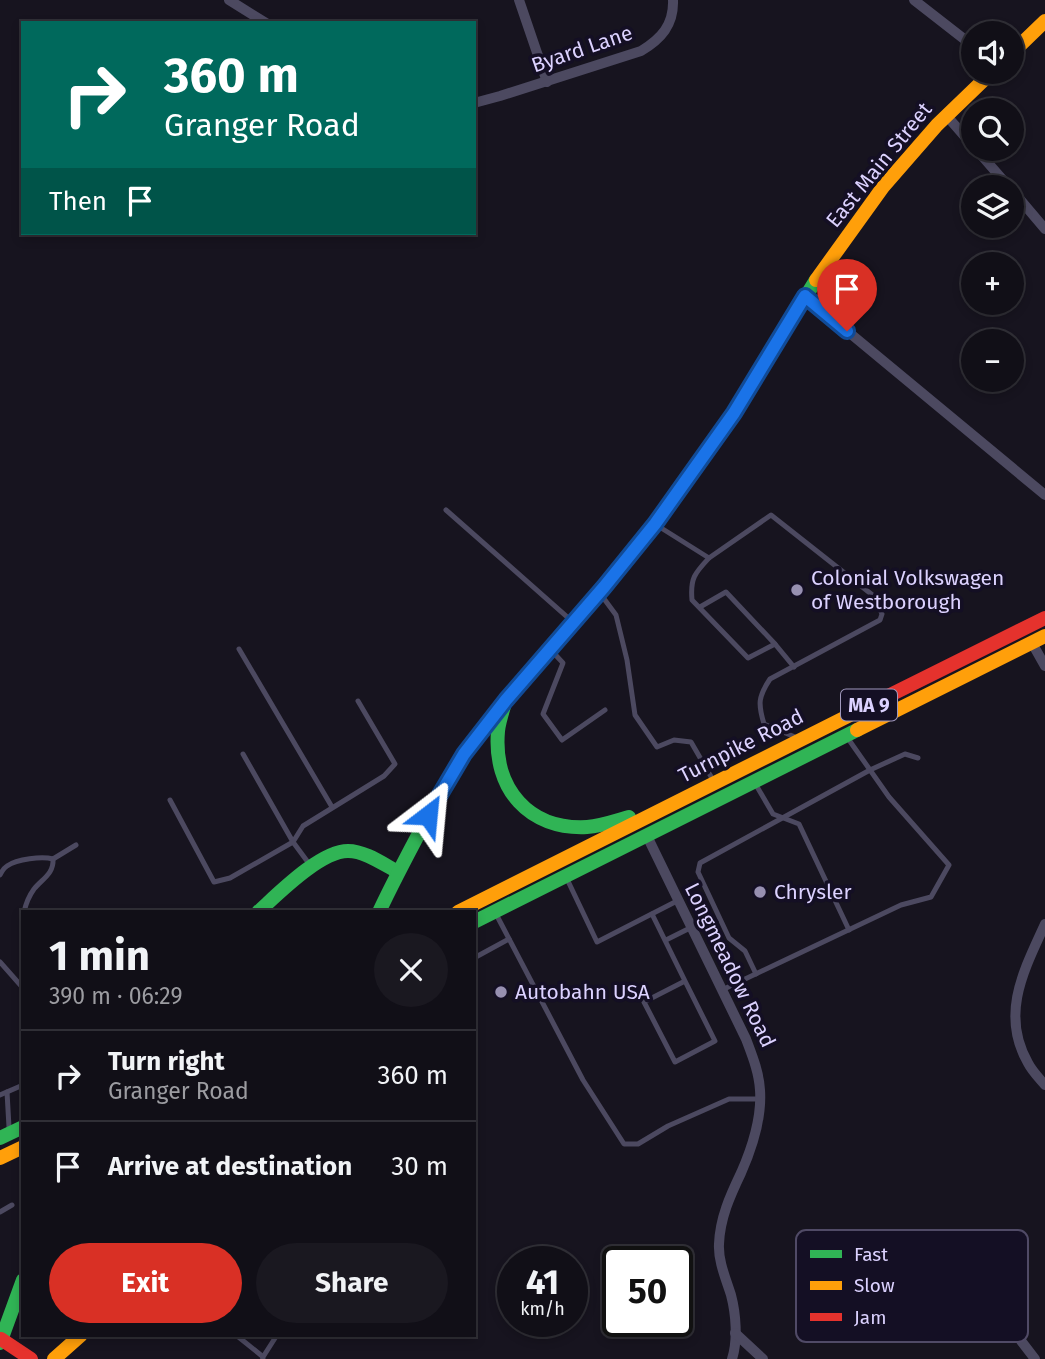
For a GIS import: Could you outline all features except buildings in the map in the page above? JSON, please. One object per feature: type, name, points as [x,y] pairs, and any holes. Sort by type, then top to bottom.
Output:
[{"type":"main road","points":[[1024,41],[1045,21]]},
{"type":"main road","name":"East Main Street","points":[[380,910],[440,793],[464,754],[506,700],[655,524],[734,413],[805,296],[883,187],[946,115],[979,84]]},
{"type":"main road","name":"Turnpike Road","points":[[461,910],[1045,618]]},
{"type":"main road","name":"Turnpike Road","points":[[476,921],[1038,640]]},
{"type":"main road","points":[[506,700],[498,736],[499,758],[509,792],[525,810],[549,822],[569,827],[588,827],[661,810]]},
{"type":"main road","points":[[260,910],[332,854],[345,851],[358,853],[398,872]]},
{"type":"main road","points":[[5,1136],[21,1128]]},
{"type":"main road","points":[[0,1158],[21,1148]]},
{"type":"main road","points":[[0,1166],[21,1161]]},
{"type":"main road","points":[[21,1283],[6,1306],[0,1340],[31,1359]]},
{"type":"main road","points":[[54,1359],[79,1337]]},
{"type":"street","points":[[229,0],[263,21]]},
{"type":"street","points":[[519,0],[547,82]]},
{"type":"street","name":"Byard Lane","points":[[476,102],[627,56],[652,45],[667,28],[673,0]]},
{"type":"street","points":[[914,0],[961,37]]},
{"type":"street","points":[[946,115],[961,132]]},
{"type":"street","points":[[986,161],[998,175]]},
{"type":"street","points":[[1024,205],[1045,229]]},
{"type":"street","points":[[805,296],[1045,495]]},
{"type":"street","points":[[1038,640],[1045,666]]},
{"type":"street","name":"Longmeadow Road","points":[[647,836],[756,1064],[760,1091],[758,1118],[752,1144],[722,1220],[719,1246],[723,1273],[732,1299],[735,1333],[732,1359]]},
{"type":"street","points":[[1045,924],[1019,986],[1014,1013],[1018,1040],[1029,1065],[1045,1085]]},
{"type":"street","points":[[735,1333],[763,1359]]},
{"type":"street","points":[[1022,1342],[1035,1359]]},
{"type":"lane","points":[[446,510],[573,622]]},
{"type":"lane","points":[[775,644],[748,657],[692,600],[691,582],[709,558],[771,515],[875,597],[882,614],[880,620],[770,679],[762,691],[759,703],[764,724],[801,739]]},
{"type":"lane","points":[[655,524],[709,558]]},
{"type":"lane","points":[[599,592],[616,615],[627,660],[635,715],[657,747],[674,740],[691,742],[715,783]]},
{"type":"lane","points":[[699,607],[726,592],[794,667]]},
{"type":"lane","points":[[239,649],[332,807]]},
{"type":"lane","points":[[550,649],[563,663],[543,713],[562,740],[605,710]]},
{"type":"lane","points":[[170,800],[214,882],[230,878],[293,842],[303,826],[384,776],[396,764],[358,701]]},
{"type":"lane","points":[[722,990],[901,905],[931,897],[949,865],[889,797],[846,736]]},
{"type":"lane","points":[[243,754],[293,842],[312,867]]},
{"type":"lane","points":[[756,974],[745,951],[729,937],[698,872],[700,863],[870,770],[905,754],[918,758]]},
{"type":"lane","points":[[754,782],[773,814],[799,824],[849,930]]},
{"type":"lane","points":[[0,875],[6,866],[13,863],[45,857],[53,859],[76,845]]},
{"type":"lane","points":[[24,910],[35,888],[51,872],[53,859]]},
{"type":"lane","points":[[565,876],[597,942],[677,901]]},
{"type":"lane","points":[[495,911],[583,1080],[624,1144],[638,1144],[668,1126],[729,1098],[760,1099]]},
{"type":"lane","points":[[652,914],[715,1041],[675,1062],[644,1002],[685,981]]},
{"type":"lane","points":[[666,940],[690,928]]},
{"type":"lane","points":[[476,957],[509,939]]},
{"type":"lane","points":[[0,962],[21,986]]},
{"type":"lane","points":[[17,981],[21,977]]},
{"type":"lane","points":[[0,1095],[21,1085]]},
{"type":"lane","points":[[5,1136],[7,1092]]},
{"type":"lane","points":[[0,1212],[12,1205]]},
{"type":"lane","points":[[238,1337],[263,1358],[276,1337]]},
{"type":"traffic: fast","points":[[380,910],[459,761],[510,694],[608,582],[677,495],[816,280]]},
{"type":"traffic: fast","points":[[506,700],[499,727],[498,752],[509,788],[519,802],[532,813],[566,826],[587,827],[629,817]]},
{"type":"traffic: fast","points":[[476,921],[857,730]]},
{"type":"traffic: fast","points":[[260,910],[312,866],[337,853],[361,853],[398,872]]},
{"type":"traffic: fast","points":[[0,1138],[21,1128]]},
{"type":"traffic: fast","points":[[0,1343],[21,1285]]},
{"type":"traffic: slow","points":[[1024,41],[1045,21]]},
{"type":"traffic: slow","points":[[816,280],[883,187],[937,125],[980,84]]},
{"type":"traffic: slow","points":[[857,730],[1045,636]]},
{"type":"traffic: slow","points":[[462,910],[856,712]]},
{"type":"traffic: slow","points":[[0,1158],[21,1148]]},
{"type":"traffic: slow","points":[[54,1359],[79,1337]]},
{"type":"traffic: jam","points":[[856,712],[1045,618]]},
{"type":"traffic: jam","points":[[1,1339],[31,1359]]},
{"type":"place","name":"Colonial Volkswagen of Westborough","points":[[797,590]]},
{"type":"place","name":"Chrysler","points":[[760,892]]},
{"type":"place","name":"Autobahn USA","points":[[501,992]]},
{"type":"route","points":[[428,815],[464,754],[514,689],[604,587],[655,524],[734,413],[805,296],[847,331]]}]
